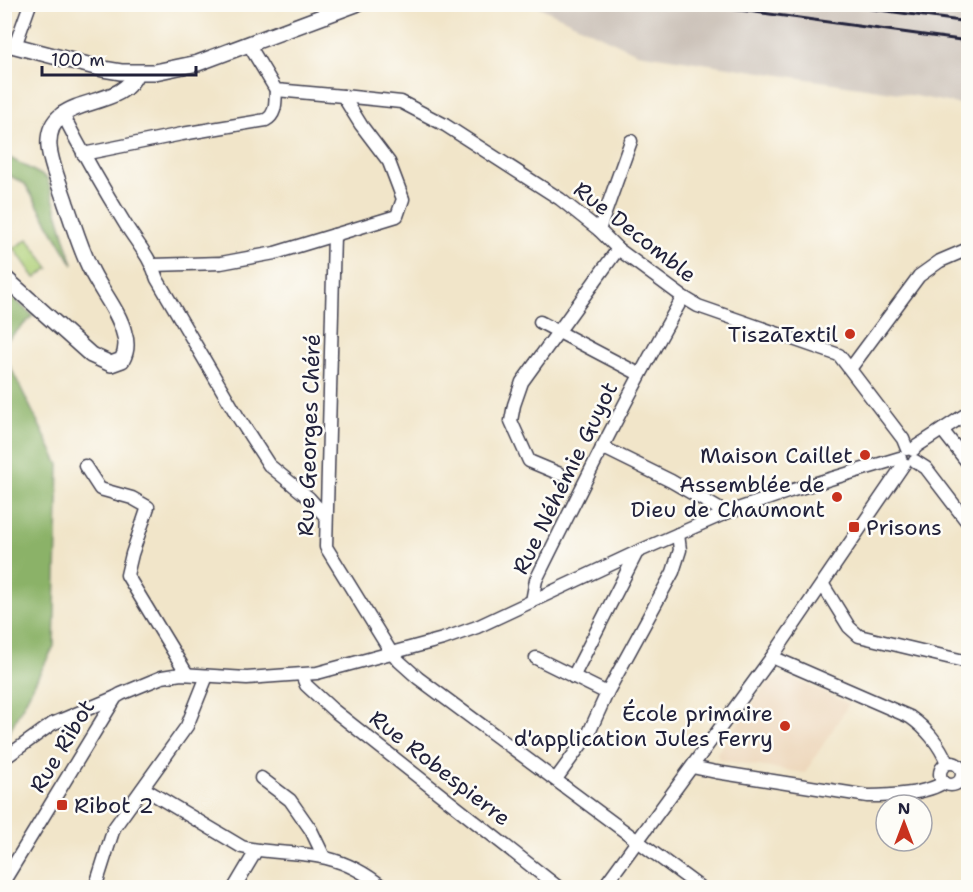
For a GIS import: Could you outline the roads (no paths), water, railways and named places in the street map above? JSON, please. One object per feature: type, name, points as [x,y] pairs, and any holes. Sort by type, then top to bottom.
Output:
[{"type":"main road","points":[[10,45],[82,65],[136,73],[170,70],[249,45],[356,4]]},
{"type":"main road","points":[[4,277],[98,359],[111,364],[117,363],[125,354],[123,329],[85,257],[49,149],[50,132],[62,113],[118,92],[131,83],[136,73]]},
{"type":"street","points":[[10,45],[30,4]]},
{"type":"street","points":[[83,154],[272,117],[276,90],[249,45]]},
{"type":"street","name":"Rue Decomble","points":[[276,90],[392,100],[420,111],[560,199],[618,249],[698,306],[839,355],[903,439],[908,456],[926,468],[969,523]]},
{"type":"street","points":[[153,266],[221,263],[274,253],[397,216],[402,199],[389,162],[361,125],[343,96]]},
{"type":"street","points":[[62,113],[83,154],[153,266],[157,279],[269,465],[309,498],[326,517]]},
{"type":"street","points":[[598,230],[631,141]]},
{"type":"street","name":"Rue Georges Chéré","points":[[334,235],[326,547],[392,654],[418,678],[701,888]]},
{"type":"street","name":"Rue Néhémie Guyot","points":[[560,474],[529,461],[511,421],[514,405],[522,382],[618,249]]},
{"type":"street","points":[[850,369],[920,276],[940,261],[969,249]]},
{"type":"street","name":"Rue Néhémie Guyot","points":[[532,601],[536,580],[602,447],[639,374],[683,297]]},
{"type":"street","name":"Rue Néhémie Guyot","points":[[540,322],[639,374]]},
{"type":"street","points":[[603,888],[823,585],[908,456],[917,446],[969,413]]},
{"type":"street","points":[[942,430],[969,463]]},
{"type":"street","points":[[602,447],[671,481],[726,513]]},
{"type":"street","name":"Rue Ribot","points":[[4,882],[116,697],[162,677],[187,674],[247,678],[302,675],[334,670],[449,638],[726,513],[790,490],[908,456]]},
{"type":"street","points":[[85,466],[100,489],[132,498],[148,507],[127,575],[187,674]]},
{"type":"street","points":[[556,779],[588,735],[607,693],[673,572],[680,550],[678,534]]},
{"type":"street","points":[[573,677],[637,552]]},
{"type":"street","points":[[823,585],[849,627],[859,636],[969,662]]},
{"type":"street","points":[[772,657],[910,717],[940,748],[947,763]]},
{"type":"street","points":[[536,658],[607,693]]},
{"type":"street","name":"Rue Robespierre","points":[[302,675],[306,685],[332,709],[559,888]]},
{"type":"street","points":[[94,888],[114,828],[187,726],[207,676]]},
{"type":"street","points":[[9,755],[52,724],[116,697]]},
{"type":"street","points":[[692,767],[868,796],[937,787],[944,782],[953,784],[964,779],[957,765],[947,763]]},
{"type":"street","points":[[944,782],[940,774],[947,763]]},
{"type":"street","points":[[261,778],[290,800],[311,830],[324,857]]},
{"type":"street","points":[[143,788],[242,847],[255,851],[324,857],[351,866],[384,888]]},
{"type":"street","points":[[234,888],[255,851]]},
{"type":"railway","points":[[677,4],[748,11],[968,41]]},
{"type":"railway","points":[[835,4],[968,22]]},
{"type":"place","name":"TiszaTextil","points":[[850,334]]},
{"type":"place","name":"Maison Caillet","points":[[865,455]]},
{"type":"place","name":"Assemblée de Dieu de Chaumont","points":[[837,497]]},
{"type":"place","name":"Prisons","points":[[854,527]]},
{"type":"place","name":"École primaire d'application Jules Ferry","points":[[785,726]]},
{"type":"place","name":"Ribot 2","points":[[62,805]]}]
